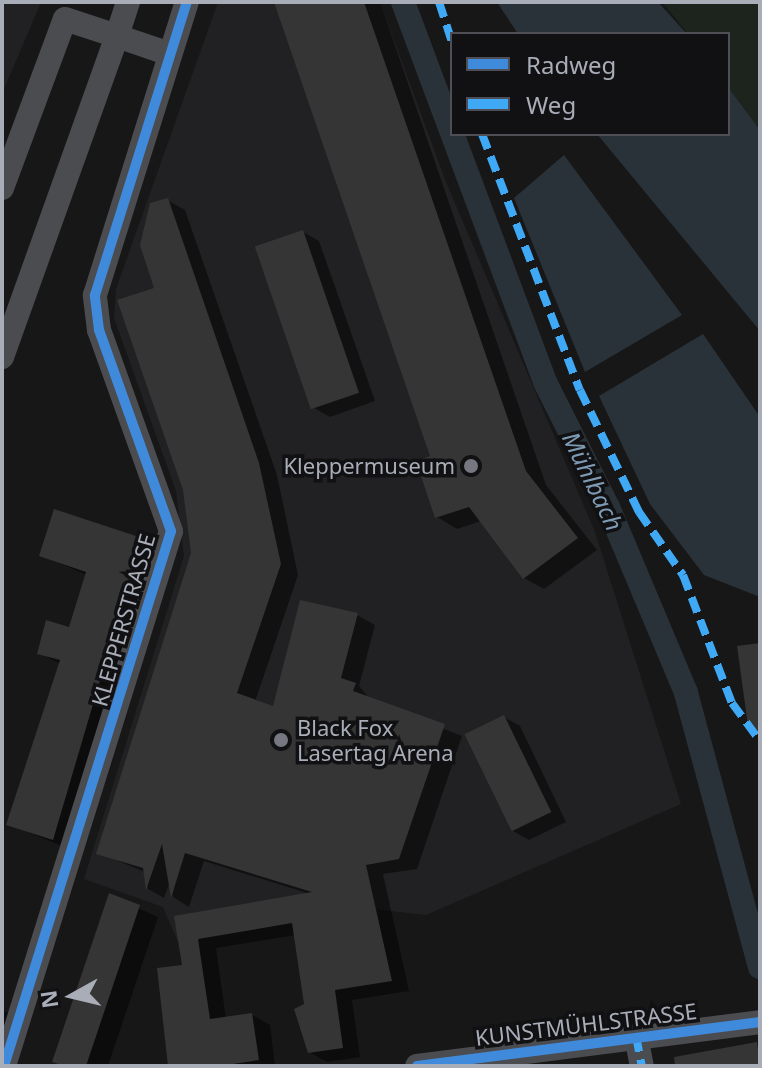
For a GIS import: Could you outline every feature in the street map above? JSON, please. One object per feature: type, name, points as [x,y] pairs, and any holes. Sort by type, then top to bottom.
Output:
[{"type":"street","points":[[2,357],[128,2]]},
{"type":"street","name":"KLEPPERSTRASSE","points":[[4,1066],[171,531],[99,330],[95,295],[187,2]]},
{"type":"street","points":[[2,188],[65,19],[170,54]]},
{"type":"street","name":"KUNSTMÜHLSTRASSE","points":[[417,1066],[752,1023]]},
{"type":"street","points":[[636,1036],[642,1066]]},
{"type":"shaded area","points":[[2,2],[41,2],[2,94]]},
{"type":"shaded area","points":[[218,2],[380,2],[446,182],[595,532],[681,804],[426,915],[373,909],[178,942],[163,907],[84,879],[184,556],[176,491],[114,318],[116,289]]},
{"type":"shaded area","points":[[497,2],[658,2],[685,32],[517,32]]},
{"type":"shaded area","points":[[662,2],[760,2],[760,130],[730,90],[730,32],[686,32]]},
{"type":"shaded area","points":[[730,90],[760,130],[760,331],[599,136],[730,136]]},
{"type":"shaded area","points":[[564,155],[682,315],[585,372],[514,198]]},
{"type":"shaded area","points":[[703,334],[760,417],[760,597],[704,575],[650,504],[599,396]]},
{"type":"building","points":[[274,2],[364,2],[526,471],[578,538],[523,579],[469,507],[435,518],[416,461],[430,456]]},
{"type":"building","points":[[168,198],[259,463],[281,564],[237,693],[273,706],[300,600],[358,613],[341,678],[356,683],[353,691],[445,724],[399,859],[366,865],[392,981],[335,990],[343,1048],[308,1053],[294,1009],[304,1004],[292,923],[198,939],[210,1019],[252,1013],[259,1060],[220,1066],[168,1066],[157,968],[182,965],[174,916],[312,892],[185,853],[171,898],[162,844],[146,890],[143,868],[96,854],[191,553],[183,490],[117,300],[154,288],[140,245],[150,203]]},
{"type":"building","points":[[303,230],[359,393],[311,409],[255,247]]},
{"type":"building","points":[[54,509],[142,538],[53,840],[6,825],[60,660],[37,654],[46,620],[69,627],[86,572],[39,556]]},
{"type":"building","points":[[760,643],[760,733],[749,733],[737,646]]},
{"type":"building","points":[[504,715],[551,812],[512,831],[464,734]]},
{"type":"building","points":[[109,893],[140,905],[86,1066],[65,1066],[52,1062]]},
{"type":"building","points":[[757,1042],[760,1066],[675,1066],[674,1057]]},
{"type":"waterway","name":"Mühlbach","points":[[403,2],[450,128]]},
{"type":"waterway","name":"Mühlbach","points":[[453,136],[545,382],[608,507],[686,693],[760,967]]},
{"type":"marked path","points":[[439,2],[450,36]]},
{"type":"marked path","points":[[483,136],[580,390],[639,512],[683,575],[732,703],[760,741]]},
{"type":"marked path","points":[[636,1036],[642,1066]]},
{"type":"cycle path","points":[[4,1066],[171,531],[99,330],[95,295],[187,2]]},
{"type":"cycle path","points":[[417,1066],[760,1022]]},
{"type":"place","name":"Kleppermuseum","points":[[471,466]]},
{"type":"place","name":"Black Fox Lasertag Arena","points":[[281,740]]}]
